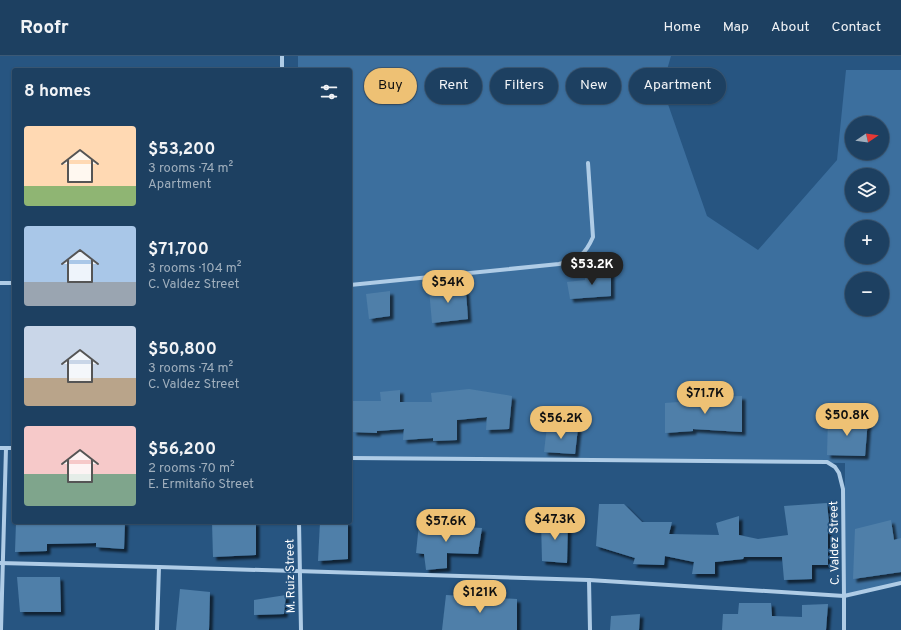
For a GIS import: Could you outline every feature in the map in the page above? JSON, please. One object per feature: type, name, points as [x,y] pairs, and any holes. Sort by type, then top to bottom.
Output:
[{"type":"street","points":[[282,56],[282,68]]},
{"type":"street","points":[[352,285],[559,264],[572,261],[582,255],[589,247],[594,237],[588,163]]},
{"type":"street","points":[[0,283],[12,283]]},
{"type":"street","points":[[0,448],[12,448]]},
{"type":"street","points":[[1,630],[1,563],[6,448]]},
{"type":"street","name":"C. Valdez Street","points":[[352,458],[827,462],[835,467],[843,489],[844,630]]},
{"type":"street","name":"M. Ruiz Street","points":[[299,524],[301,630]]},
{"type":"street","points":[[1,563],[588,580],[844,596],[901,583]]},
{"type":"street","points":[[156,630],[159,567]]},
{"type":"street","points":[[588,580],[590,630]]},
{"type":"shaded area","points":[[298,56],[671,56],[668,68],[629,68],[629,104],[668,104],[707,216],[758,250],[837,160],[846,70],[901,70],[901,582],[844,596],[845,463],[352,459],[352,68],[298,68]]},
{"type":"building","points":[[611,270],[611,296],[570,299],[567,282],[585,280],[585,273]]},
{"type":"building","points":[[458,284],[466,292],[468,319],[432,323],[429,289]]},
{"type":"building","points":[[390,291],[390,316],[369,319],[366,294]]},
{"type":"building","points":[[469,389],[512,396],[509,429],[486,430],[487,417],[457,420],[457,440],[433,441],[433,438],[403,440],[404,429],[377,431],[377,433],[353,432],[352,401],[381,401],[380,392],[400,390],[400,402],[432,402],[431,393]]},
{"type":"building","points":[[742,396],[742,432],[693,429],[693,431],[665,433],[665,403],[705,400],[705,397]]},
{"type":"building","points":[[828,418],[868,419],[865,456],[827,455]]},
{"type":"building","points":[[547,426],[578,428],[575,454],[544,452]]},
{"type":"building","points":[[827,503],[829,522],[828,565],[812,565],[812,579],[784,580],[782,557],[744,557],[743,559],[715,562],[715,574],[692,574],[694,562],[665,556],[664,565],[633,564],[635,558],[596,546],[599,504],[624,504],[642,522],[672,522],[669,534],[719,535],[716,523],[739,516],[739,535],[758,539],[788,535],[784,506]]},
{"type":"building","points":[[891,520],[894,540],[901,538],[901,572],[853,579],[855,529]]},
{"type":"building","points":[[541,521],[568,521],[567,563],[542,561]]},
{"type":"building","points":[[16,524],[125,524],[124,549],[96,547],[96,543],[47,544],[47,551],[15,552]]},
{"type":"building","points":[[212,524],[256,524],[256,555],[213,557]]},
{"type":"building","points":[[320,524],[348,524],[348,559],[318,561]]},
{"type":"building","points":[[419,524],[444,524],[444,526],[482,528],[478,554],[447,553],[447,568],[426,570],[424,554],[416,553]]},
{"type":"building","points":[[17,577],[60,577],[61,612],[20,612]]},
{"type":"building","points":[[180,589],[210,592],[209,630],[176,630]]},
{"type":"building","points":[[286,595],[284,614],[254,615],[254,600]]},
{"type":"building","points":[[446,595],[517,599],[517,630],[442,630]]},
{"type":"building","points":[[739,603],[771,603],[772,616],[802,617],[802,605],[828,604],[826,630],[722,630],[723,614],[738,614]]},
{"type":"building","points":[[640,614],[639,630],[610,630],[611,616]]}]
